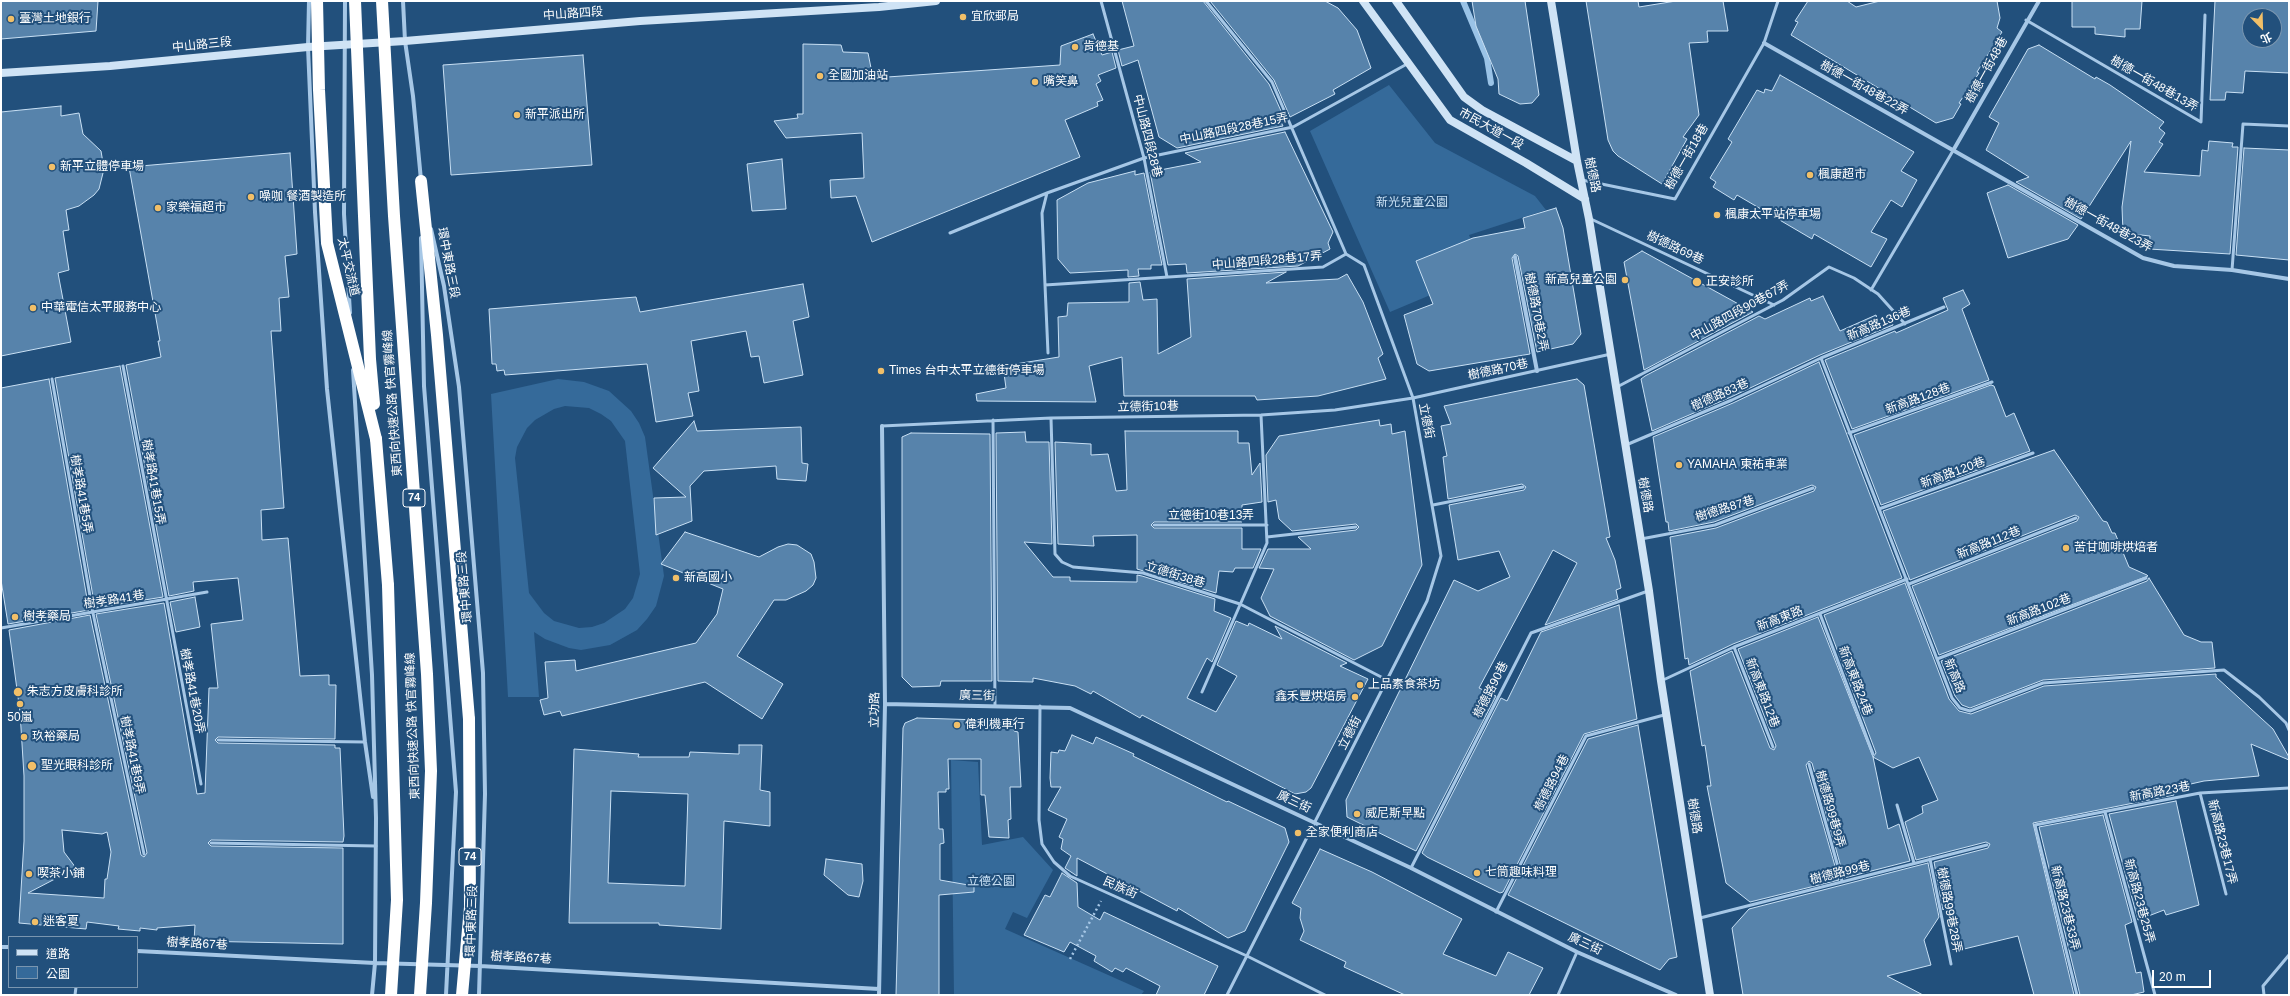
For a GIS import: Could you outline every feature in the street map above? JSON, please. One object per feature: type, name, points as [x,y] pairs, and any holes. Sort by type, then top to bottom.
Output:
[{"type":"highway","name":"太平交流道","points":[[317,1],[319,90],[327,243],[376,439]]},
{"type":"highway","name":"東西向快速公路 快官霧峰線","points":[[355,1],[370,351],[388,585],[397,900],[391,995]]},
{"type":"highway","name":"東西向快速公路 快官霧峰線","points":[[382,1],[394,216],[427,674],[431,771],[426,903],[420,995]]},
{"type":"highway","name":"74","points":[[421,181],[437,335],[469,719],[470,907],[462,995]]},
{"type":"street","points":[[309,1],[308,47],[315,212],[327,389],[365,742],[376,818]]},
{"type":"street","points":[[345,1],[344,214],[372,675],[376,818],[375,963],[372,995]]},
{"type":"street","name":"環中東路三段","points":[[403,1],[405,41],[413,96],[421,181],[424,386],[456,792],[449,965],[446,995]]},
{"type":"street","name":"中山路四段","points":[[405,41],[632,22],[936,1]]},
{"type":"street","name":"市民大道一段","points":[[1363,1],[1450,120],[1526,163],[1585,199]]},
{"type":"street","name":"市民大道一段","points":[[1396,1],[1464,97],[1482,110],[1576,161]]},
{"type":"street","name":"樹德路","points":[[1551,1],[1576,161],[1590,219],[1624,445],[1649,591],[1661,681],[1710,995]]},
{"type":"street","name":"樹德一街48巷","points":[[1954,149],[2038,1]]},
{"type":"street","name":"中山路三段","points":[[1,73],[110,66],[344,44],[405,41]]},
{"type":"street","name":"樹德一街48巷22弄","points":[[1764,43],[1954,149]]},
{"type":"street","name":"樹德一街48巷23弄","points":[[1954,149],[2143,258],[2174,266],[2232,270],[2289,279]]},
{"type":"street","name":"環中東路三段","points":[[421,181],[444,286],[459,387],[483,673],[485,794],[479,995]]},
{"type":"street","name":"樹德路70巷2弄","points":[[1515,257],[1537,371]]},
{"type":"street","name":"立功路","points":[[879,995],[885,704],[882,426]]},
{"type":"street","name":"廣三街","points":[[885,704],[1040,706],[1070,708],[1411,868],[1577,952],[1676,995]]},
{"type":"street","name":"樹孝路67巷","points":[[138,951],[375,963],[480,966],[879,989]]},
{"type":"lane","name":"中山路四段28巷","points":[[1101,1],[1144,158],[1167,277]]},
{"type":"lane","points":[[1206,1],[1272,82],[1293,127],[1346,254],[1364,265],[1413,398]]},
{"type":"lane","points":[[1764,43],[1778,1]]},
{"type":"lane","name":"樹德一街48巷13弄","points":[[2026,20],[2201,122],[2205,15]]},
{"type":"lane","name":"樹德一街18巷","points":[[1581,179],[1675,199],[1764,43]]},
{"type":"lane","name":"中山路四段28巷15弄","points":[[950,233],[1047,193],[1144,158],[1293,127],[1409,63]]},
{"type":"lane","points":[[2232,270],[2243,124],[2289,126]]},
{"type":"lane","points":[[1872,290],[1954,149]]},
{"type":"lane","points":[[1047,193],[1042,213],[1048,353]]},
{"type":"lane","name":"樹德路69巷","points":[[1590,219],[1774,305]]},
{"type":"lane","name":"中山路四段28巷17弄","points":[[1045,286],[1323,267],[1346,254]]},
{"type":"lane","name":"中山路四段90巷67弄","points":[[1615,387],[1774,305],[1829,267],[1854,278],[1872,290],[1905,324]]},
{"type":"lane","name":"新高路136巷","points":[[1821,358],[1944,307]]},
{"type":"lane","name":"樹德路70巷","points":[[1413,398],[1611,354]]},
{"type":"lane","name":"新高路","points":[[1821,358],[1849,433],[1910,584],[1952,698],[1960,708],[1970,711],[2043,683],[2224,670],[2259,697],[2286,723],[2289,730]]},
{"type":"lane","name":"樹德路83巷","points":[[1624,445],[1732,400],[1821,358]]},
{"type":"lane","name":"樹孝路41巷15弄","points":[[123,366],[165,600]]},
{"type":"lane","name":"樹孝路41巷5弄","points":[[52,379],[93,612]]},
{"type":"lane","name":"新高路128巷","points":[[1849,433],[1992,382]]},
{"type":"lane","name":"立德街10巷","points":[[882,426],[1051,418],[1261,415],[1336,410],[1413,398]]},
{"type":"lane","name":"立德街","points":[[1227,995],[1427,601],[1441,556],[1413,398]]},
{"type":"lane","name":"立德街10巷13弄","points":[[1202,692],[1268,537],[1261,415]]},
{"type":"lane","name":"立德街38巷","points":[[1051,418],[1054,554],[1062,562],[1073,567],[1143,573],[1240,604],[1387,680]]},
{"type":"lane","points":[[993,420],[995,706]]},
{"type":"lane","name":"新高路120巷","points":[[1879,509],[2033,453]]},
{"type":"lane","points":[[1432,505],[1523,487]]},
{"type":"lane","name":"樹德路87巷","points":[[1640,540],[1716,525],[1813,488]]},
{"type":"lane","name":"新高路112巷","points":[[1910,584],[2076,518]]},
{"type":"lane","name":"立德街10巷13弄","points":[[1154,525],[1267,525]]},
{"type":"lane","points":[[1268,537],[1356,527]]},
{"type":"lane","name":"新高路102巷","points":[[1938,659],[2146,578]]},
{"type":"lane","name":"新高東路","points":[[1661,681],[1734,647],[1907,579]]},
{"type":"lane","name":"樹德路90巷","points":[[1411,868],[1531,633],[1649,591]]},
{"type":"lane","name":"樹孝路41巷","points":[[1,628],[207,592]]},
{"type":"lane","name":"樹孝路41巷20弄","points":[[165,600],[200,784]]},
{"type":"lane","name":"樹孝路41巷8弄","points":[[93,612],[144,854]]},
{"type":"lane","name":"新高東路24巷","points":[[1820,614],[1873,754]]},
{"type":"lane","name":"新高東路12巷","points":[[1734,647],[1773,747]]},
{"type":"lane","name":"民族街","points":[[1040,706],[1039,820],[1042,844],[1054,862],[1070,876],[1247,956],[1325,995]]},
{"type":"lane","name":"樹德路94巷","points":[[1496,912],[1586,736],[1667,714]]},
{"type":"lane","points":[[218,740],[365,742]]},
{"type":"lane","name":"樹德路99巷9弄","points":[[1808,764],[1842,881]]},
{"type":"lane","name":"新高路23巷","points":[[2035,825],[2200,793],[2289,788]]},
{"type":"lane","name":"新高路23巷17弄","points":[[2200,793],[2226,894]]},
{"type":"lane","points":[[1897,805],[1914,863]]},
{"type":"lane","name":"新高路23巷25弄","points":[[2105,812],[2155,995]]},
{"type":"lane","name":"新高路23巷33弄","points":[[2035,825],[2077,995]]},
{"type":"lane","points":[[211,843],[376,846]]},
{"type":"lane","name":"樹德路99巷","points":[[1698,918],[1987,845]]},
{"type":"lane","name":"樹德路99巷28弄","points":[[1930,859],[1951,964]]},
{"type":"lane","points":[[1558,995],[1577,952]]},
{"type":"lane","points":[[2264,995],[2263,986],[2289,955]]},
{"type":"path","points":[[1070,959],[1106,892]]},
{"type":"green space","name":"新光兒童公園","points":[[1389,85],[1435,143],[1535,196],[1546,210],[1469,235],[1485,272],[1390,312],[1310,131]]},
{"type":"green space","points":[[558,379],[584,382],[609,391],[631,411],[639,423],[645,437],[664,576],[656,606],[637,630],[610,645],[581,650],[569,648],[545,639],[534,632],[539,697],[508,697],[491,394]],"holes":[[[565,406],[589,408],[611,421],[625,441],[640,574],[633,598],[625,609],[604,623],[592,627],[579,628],[554,621],[544,613],[529,593],[515,458],[517,447],[527,428],[535,420],[554,409]]]},
{"type":"green space","name":"立德公園","points":[[951,760],[978,762],[982,845],[1023,837],[1053,870],[1027,918],[1013,912],[1005,929],[1144,991],[1141,995],[954,995]]},
{"type":"building","points":[[1,1],[98,1],[96,31],[1,39]]},
{"type":"building","points":[[1122,1],[1203,1],[1269,84],[1285,120],[1281,122],[1283,126],[1177,148],[1159,137],[1138,60],[1122,66],[1118,50],[1134,46]]},
{"type":"building","points":[[1210,1],[1325,1],[1338,8],[1357,30],[1371,68],[1333,90],[1335,94],[1290,117],[1274,80]]},
{"type":"building","points":[[1472,1],[1525,1],[1539,95],[1532,103],[1520,104],[1499,94],[1498,79],[1476,26]]},
{"type":"building","points":[[1586,1],[1638,1],[1639,7],[1676,1],[1723,1],[1728,31],[1707,31],[1708,42],[1689,43],[1699,115],[1683,137],[1687,139],[1662,184],[1618,156],[1613,151],[1608,140]]},
{"type":"building","points":[[1808,1],[1847,1],[1856,7],[1880,1],[1997,1],[2000,18],[1997,28],[2002,32],[1977,72],[1979,73],[1959,103],[1961,104],[1953,118],[1936,123],[1791,35],[1798,22],[1795,21]]},
{"type":"building","points":[[2072,1],[2142,1],[2140,29],[2125,29],[2125,37],[2095,34],[2095,27],[2072,27]]},
{"type":"building","points":[[2215,1],[2289,1],[2289,73],[2245,71],[2243,93],[2226,92],[2225,100],[2210,100]]},
{"type":"building","points":[[1093,34],[1102,55],[1112,52],[1116,68],[1098,75],[1101,81],[1096,84],[1103,100],[1097,102],[1098,106],[1065,120],[1080,157],[872,242],[856,196],[831,198],[830,180],[864,178],[862,133],[786,138],[774,121],[798,118],[797,114],[803,114],[803,44],[841,45],[843,52],[868,53],[873,78],[1060,65],[1061,46]]},
{"type":"building","points":[[2039,45],[2095,79],[2096,77],[2110,85],[2164,122],[2159,128],[2165,133],[2159,142],[2163,144],[2144,172],[2200,176],[2202,150],[2208,151],[2209,141],[2233,143],[2232,147],[2238,147],[2230,254],[2149,249],[2150,236],[2123,233],[2122,207],[2131,141],[2081,219],[2016,182],[2029,177],[1986,150],[1999,123],[1989,117],[2028,49]]},
{"type":"building","name":"新平派出所","points":[[583,55],[592,165],[451,175],[443,65]]},
{"type":"building","name":"楓康超市","points":[[1780,75],[1914,152],[1901,171],[1917,180],[1902,207],[1891,200],[1871,232],[1887,239],[1871,267],[1814,234],[1812,239],[1737,195],[1734,200],[1713,187],[1716,182],[1710,178],[1732,142],[1728,139],[1757,90],[1764,93],[1765,89],[1772,91]]},
{"type":"building","points":[[61,106],[61,116],[79,113],[83,134],[101,151],[104,169],[99,189],[94,195],[79,206],[66,210],[69,230],[63,231],[69,270],[58,273],[71,342],[1,356],[1,112]]},
{"type":"building","points":[[1285,132],[1333,232],[1328,243],[1330,249],[1298,266],[1187,273],[1186,264],[1168,265],[1150,172],[1201,162],[1185,153]]},
{"type":"building","points":[[2244,148],[2289,150],[2289,260],[2236,255]]},
{"type":"building","points":[[290,153],[297,254],[285,256],[289,297],[279,298],[281,331],[271,331],[284,508],[261,510],[262,540],[288,538],[300,676],[329,675],[329,685],[336,685],[335,739],[218,737],[215,740],[218,743],[335,745],[335,748],[340,748],[344,836],[343,842],[211,840],[208,843],[211,846],[343,848],[343,944],[194,941],[195,925],[157,928],[157,930],[140,928],[140,931],[118,929],[119,926],[87,922],[86,929],[19,923],[24,841],[24,776],[20,712],[9,630],[90,615],[141,855],[144,857],[147,853],[96,614],[164,603],[197,794],[205,793],[209,688],[218,688],[211,624],[243,620],[238,578],[193,582],[194,591],[169,596],[126,365],[161,357],[158,341],[160,341],[129,167]],"holes":[[[62,830],[102,834],[107,832],[111,852],[107,879],[105,879],[104,898],[28,893],[76,868],[64,852]]]},
{"type":"building","points":[[782,159],[786,209],[752,211],[747,164]]},
{"type":"building","points":[[1135,171],[1135,175],[1144,173],[1162,265],[1151,265],[1151,269],[1138,269],[1139,276],[1128,277],[1128,270],[1070,273],[1058,259],[1057,200],[1088,183]]},
{"type":"building","points":[[2008,185],[2078,225],[2068,239],[2008,258],[1987,193]]},
{"type":"building","points":[[1556,208],[1563,228],[1581,334],[1573,344],[1537,352],[1518,256],[1515,254],[1512,258],[1530,354],[1429,371],[1417,364],[1404,315],[1433,304],[1416,261],[1473,238],[1525,228],[1523,218]]},
{"type":"building","points":[[1642,251],[1753,312],[1644,370],[1624,262]]},
{"type":"building","points":[[1286,272],[1266,283],[1338,279],[1347,274],[1363,302],[1383,354],[1378,358],[1386,379],[1318,396],[1257,400],[1255,396],[1124,396],[1122,357],[1089,366],[1096,402],[977,401],[976,394],[1006,388],[1003,366],[1059,357],[1058,317],[1067,316],[1068,303],[1129,302],[1129,283],[1140,282],[1143,300],[1157,299],[1158,354],[1191,337],[1187,279]]},
{"type":"building","points":[[803,284],[809,317],[793,321],[803,375],[764,383],[759,356],[751,357],[746,331],[691,341],[699,391],[688,393],[693,416],[656,422],[647,364],[505,375],[504,370],[497,371],[496,364],[492,364],[489,309],[636,297],[640,312]]},
{"type":"building","points":[[1963,290],[1970,304],[1962,309],[1989,380],[1852,429],[1825,360],[1895,331],[1896,333],[1948,310],[1943,298]]},
{"type":"building","points":[[1823,296],[1840,331],[1876,315],[1878,321],[1889,315],[1893,325],[1820,355],[1731,397],[1652,431],[1641,379],[1759,316],[1765,319],[1810,298],[1811,301]]},
{"type":"building","points":[[1819,362],[1902,578],[1733,644],[1689,665],[1688,658],[1685,659],[1670,537],[1716,528],[1814,491],[1816,487],[1812,485],[1714,522],[1669,531],[1668,522],[1666,522],[1653,437],[1733,403]]},
{"type":"building","points":[[120,366],[163,597],[95,608],[55,378]]},
{"type":"building","points":[[49,379],[89,610],[8,624],[1,580],[1,388]]},
{"type":"building","points":[[1577,379],[1584,385],[1610,537],[1606,538],[1615,560],[1621,588],[1616,590],[1618,599],[1545,625],[1577,563],[1553,550],[1479,688],[1496,696],[1416,851],[1347,817],[1346,800],[1454,580],[1478,591],[1510,577],[1499,551],[1458,560],[1449,505],[1524,490],[1526,487],[1522,484],[1448,499],[1443,457],[1447,456],[1441,426],[1451,424],[1444,406]]},
{"type":"building","points":[[1991,385],[1994,386],[2006,417],[2014,413],[2030,451],[1881,505],[1854,435]]},
{"type":"building","points":[[1379,420],[1380,426],[1391,424],[1392,434],[1405,431],[1422,565],[1382,646],[1354,660],[1270,616],[1261,598],[1274,569],[1259,568],[1268,549],[1311,549],[1298,537],[1356,530],[1359,527],[1356,524],[1292,531],[1279,519],[1276,500],[1268,502],[1266,455],[1279,436]]},
{"type":"building","points":[[694,421],[697,431],[801,427],[802,463],[808,464],[806,481],[777,479],[776,466],[704,471],[690,486],[692,521],[656,535],[654,498],[686,497],[653,468]]},
{"type":"building","points":[[1125,431],[1238,431],[1238,443],[1249,443],[1252,475],[1260,463],[1262,502],[1242,505],[1242,522],[1154,522],[1151,525],[1154,528],[1242,528],[1242,549],[1261,549],[1253,568],[1235,568],[1233,572],[1219,571],[1216,593],[1137,569],[1137,535],[1093,536],[1094,546],[1058,544],[1055,442],[1091,444],[1091,455],[1108,454],[1116,491],[1127,490]]},
{"type":"building","points":[[1025,432],[1026,442],[1049,442],[1052,544],[1024,542],[1053,577],[1070,577],[1070,581],[1137,582],[1137,575],[1142,576],[1215,599],[1214,611],[1231,618],[1212,662],[1207,658],[1187,698],[1216,712],[1237,676],[1217,665],[1236,621],[1248,626],[1249,623],[1282,639],[1275,626],[1347,663],[1340,666],[1368,679],[1311,788],[1306,792],[1295,794],[1142,715],[1140,718],[1093,691],[1091,694],[1075,686],[1033,678],[1033,682],[998,681],[996,433]]},
{"type":"building","points":[[911,433],[990,434],[992,681],[941,681],[940,686],[912,687],[902,677],[902,437]]},
{"type":"building","points":[[2054,450],[2103,521],[2107,522],[2112,533],[2115,533],[2129,567],[2148,576],[1939,655],[1912,586],[2077,521],[2079,517],[2075,515],[1910,580],[1883,511]]},
{"type":"building","points":[[685,532],[759,557],[778,547],[788,544],[797,545],[811,554],[814,562],[816,578],[813,585],[806,591],[786,600],[774,600],[737,656],[783,684],[762,719],[705,682],[562,716],[560,711],[544,715],[540,700],[548,698],[545,662],[575,660],[576,671],[696,643],[717,614],[723,589],[661,564]]},
{"type":"building","points":[[2149,578],[2184,635],[2201,642],[2212,642],[2215,668],[2043,680],[1970,708],[1962,705],[1955,696],[1941,661],[2147,581]]},
{"type":"building","points":[[1905,583],[1949,699],[1959,711],[1971,714],[2044,686],[2216,674],[2216,677],[2273,729],[2289,757],[2289,760],[2251,744],[2259,776],[2204,781],[2173,788],[2174,795],[2033,823],[2074,995],[2034,995],[2018,936],[1960,950],[1949,902],[1943,910],[1934,862],[1988,848],[1990,844],[1986,842],[1916,860],[1905,822],[1923,813],[1922,806],[1938,800],[1919,757],[1893,768],[1873,757],[1876,753],[1824,615]]},
{"type":"building","points":[[195,597],[200,627],[176,632],[170,602]]},
{"type":"building","points":[[1619,605],[1637,719],[1584,734],[1503,892],[1500,893],[1427,857],[1422,853],[1501,698],[1507,701],[1541,632]]},
{"type":"building","points":[[1818,617],[1873,757],[1888,829],[1899,824],[1910,861],[1844,878],[1812,763],[1809,761],[1806,765],[1839,880],[1750,902],[1726,883],[1707,786],[1711,786],[1705,745],[1702,746],[1690,671],[1732,651],[1770,748],[1774,750],[1776,746],[1738,649]]},
{"type":"building","points":[[917,718],[1013,721],[1014,731],[1018,732],[1021,787],[1010,787],[1011,819],[1008,820],[1009,838],[989,837],[985,795],[981,795],[981,759],[948,759],[949,789],[946,789],[946,792],[938,792],[939,829],[943,829],[944,843],[940,844],[940,880],[974,886],[974,892],[939,895],[939,995],[896,995],[903,728],[905,723]]},
{"type":"building","points":[[1638,725],[1677,957],[1669,959],[1660,970],[1508,895],[1588,739]]},
{"type":"building","points":[[1072,735],[1093,744],[1096,737],[1134,754],[1133,756],[1227,802],[1228,801],[1285,828],[1289,842],[1245,931],[1228,938],[1178,908],[1177,911],[1077,858],[1077,876],[1065,868],[1071,856],[1061,849],[1063,839],[1059,837],[1067,819],[1048,810],[1061,787],[1051,787],[1051,752],[1058,753],[1059,750],[1065,751]]},
{"type":"building","points":[[739,745],[762,745],[760,790],[770,792],[770,826],[724,821],[721,929],[659,925],[659,923],[569,923],[574,749],[639,754],[638,757],[689,757],[690,752],[739,754]],"holes":[[[611,791],[688,794],[685,886],[608,883]]]},
{"type":"building","points":[[2176,801],[2199,905],[2166,915],[2164,910],[2138,920],[2109,814]]},
{"type":"building","points":[[2103,815],[2132,922],[2125,925],[2136,973],[2141,972],[2144,992],[2131,995],[2080,995],[2039,827]]},
{"type":"building","points":[[1320,849],[1372,872],[1462,919],[1443,954],[1496,976],[1508,952],[1543,968],[1529,995],[1405,995],[1344,967],[1346,962],[1300,940],[1304,931],[1300,918],[1301,908],[1292,903]]},
{"type":"building","points":[[826,859],[862,864],[863,881],[859,897],[848,895],[824,875]]},
{"type":"building","points":[[1928,863],[1939,917],[1924,940],[1931,965],[1887,976],[1923,995],[1743,995],[1732,928],[1749,909]]},
{"type":"building","points":[[1062,873],[1077,883],[1078,907],[1100,920],[1104,912],[1218,966],[1204,995],[1156,995],[1160,986],[1126,968],[1123,972],[1115,968],[1112,972],[1094,961],[1096,956],[1070,942],[1064,952],[1024,935],[1045,895],[1050,897]]},
{"type":"waterway","points":[[1463,1],[1487,58],[1491,83]]},
{"type":"place","name":"宜欣郵局","points":[[963,17]]},
{"type":"place","name":"臺灣土地銀行","points":[[11,19]]},
{"type":"place","name":"肯德基","points":[[1075,47]]},
{"type":"place","name":"全國加油站","points":[[820,76]]},
{"type":"place","name":"嘴笑鼻","points":[[1035,82]]},
{"type":"place","name":"新平派出所","points":[[517,115]]},
{"type":"place","name":"新平立體停車場","points":[[52,167]]},
{"type":"place","name":"楓康超市","points":[[1810,175]]},
{"type":"place","name":"噪咖 餐酒製造所","points":[[251,197]]},
{"type":"place","name":"家樂福超市","points":[[158,208]]},
{"type":"place","name":"楓康太平站停車場","points":[[1717,215]]},
{"type":"place","name":"新高兒童公園","points":[[1625,280]]},
{"type":"place","name":"正安診所","points":[[1697,282]]},
{"type":"place","name":"中華電信太平服務中心","points":[[33,308]]},
{"type":"place","name":"Times 台中太平立德街停車場","points":[[881,371]]},
{"type":"place","name":"YAMAHA 東祐車業","points":[[1679,465]]},
{"type":"place","name":"苦甘咖啡烘焙者","points":[[2066,548]]},
{"type":"place","name":"新高國小","points":[[676,578]]},
{"type":"place","name":"樹孝藥局","points":[[15,617]]},
{"type":"place","name":"上品素食茶坊","points":[[1360,685]]},
{"type":"place","name":"朱志方皮膚科診所","points":[[18,692]]},
{"type":"place","name":"鑫禾豐烘焙房","points":[[1355,697]]},
{"type":"place","name":"50嵐","points":[[20,704]]},
{"type":"place","name":"偉利機車行","points":[[957,725]]},
{"type":"place","name":"玖裕藥局","points":[[24,737]]},
{"type":"place","name":"聖光眼科診所","points":[[32,766]]},
{"type":"place","name":"威尼斯早點","points":[[1357,814]]},
{"type":"place","name":"全家便利商店","points":[[1298,833]]},
{"type":"place","name":"七筒趣味料理","points":[[1477,873]]},
{"type":"place","name":"喫茶小鋪","points":[[29,874]]},
{"type":"place","name":"迷客夏","points":[[35,922]]}]
